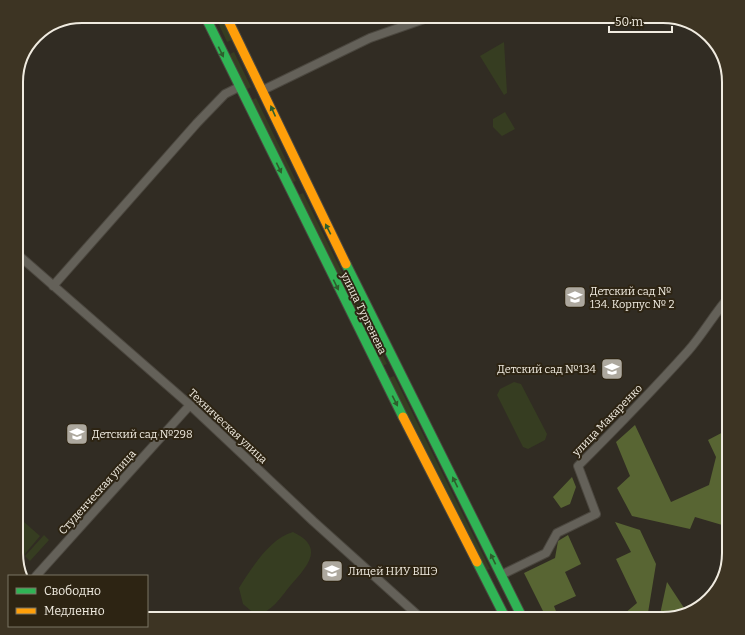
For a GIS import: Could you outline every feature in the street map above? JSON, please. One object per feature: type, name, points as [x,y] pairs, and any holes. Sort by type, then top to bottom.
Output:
[{"type":"main road","name":"улица Тургенева","points":[[208,23],[380,372],[502,612]]},
{"type":"main road","name":"улица Тургенева","points":[[230,23],[263,90],[306,184],[520,612]]},
{"type":"main road","points":[[244,98],[263,90]]},
{"type":"main road","points":[[291,192],[306,184]]},
{"type":"main road","points":[[380,372],[397,365]]},
{"type":"main road","points":[[487,582],[501,575]]},
{"type":"street","points":[[263,90],[370,38],[413,23]]},
{"type":"street","points":[[53,286],[225,94],[239,87]]},
{"type":"street","name":"Техническая улица","points":[[23,260],[190,405],[313,521],[414,612]]},
{"type":"street","name":"улица Макаренко","points":[[501,575],[546,553],[557,533],[596,514],[578,466],[616,428],[689,349],[722,305]]},
{"type":"street","name":"Студенческая улица","points":[[37,575],[190,405]]},
{"type":"green space","points":[[218,23],[224,23],[232,40],[227,42]]},
{"type":"green space","points":[[504,42],[507,93],[504,95],[480,56]]},
{"type":"green space","points":[[234,52],[251,87],[246,90],[230,54]]},
{"type":"green space","points":[[256,98],[296,181],[291,183],[252,100]]},
{"type":"green space","points":[[505,112],[515,129],[502,136],[493,127],[493,119]]},
{"type":"green space","points":[[303,193],[387,364],[382,366],[298,195]]},
{"type":"green space","points":[[394,376],[490,569],[485,571],[389,378]]},
{"type":"green space","points":[[514,382],[521,384],[547,434],[545,440],[528,449],[523,447],[497,395],[500,389]]},
{"type":"green space","points":[[635,425],[671,502],[709,485],[716,457],[708,440],[722,433],[722,525],[695,517],[690,529],[632,516],[617,488],[630,476],[616,442]]},
{"type":"green space","points":[[572,477],[576,487],[570,504],[561,508],[553,497]]},
{"type":"green space","points":[[23,521],[40,536],[24,555],[23,554]]},
{"type":"green space","points":[[615,522],[640,530],[656,564],[648,612],[626,612],[637,603],[616,559],[631,552]]},
{"type":"green space","points":[[293,532],[303,538],[309,544],[311,551],[310,558],[302,571],[271,608],[264,612],[252,612],[243,604],[239,588],[262,555],[269,547],[285,535]]},
{"type":"green space","points":[[44,535],[49,540],[30,561],[25,556]]},
{"type":"green space","points":[[568,535],[581,564],[565,572],[576,596],[554,606],[556,612],[544,612],[524,573],[555,558],[558,541]]},
{"type":"green space","points":[[667,582],[684,608],[675,611],[661,612]]},
{"type":"traffic: fast","points":[[208,23],[403,417]]},
{"type":"traffic: fast","points":[[346,264],[520,612]]},
{"type":"traffic: fast","points":[[477,562],[502,612]]},
{"type":"traffic: slow","points":[[229,23],[346,264]]},
{"type":"traffic: slow","points":[[403,417],[477,562]]},
{"type":"place","name":"Детский сад № 134. Корпус № 2","points":[[575,297]]},
{"type":"place","name":"Детский сад №134","points":[[612,369]]},
{"type":"place","name":"Детский сад №298","points":[[77,434]]},
{"type":"place","name":"Лицей НИУ ВШЭ","points":[[332,571]]}]
